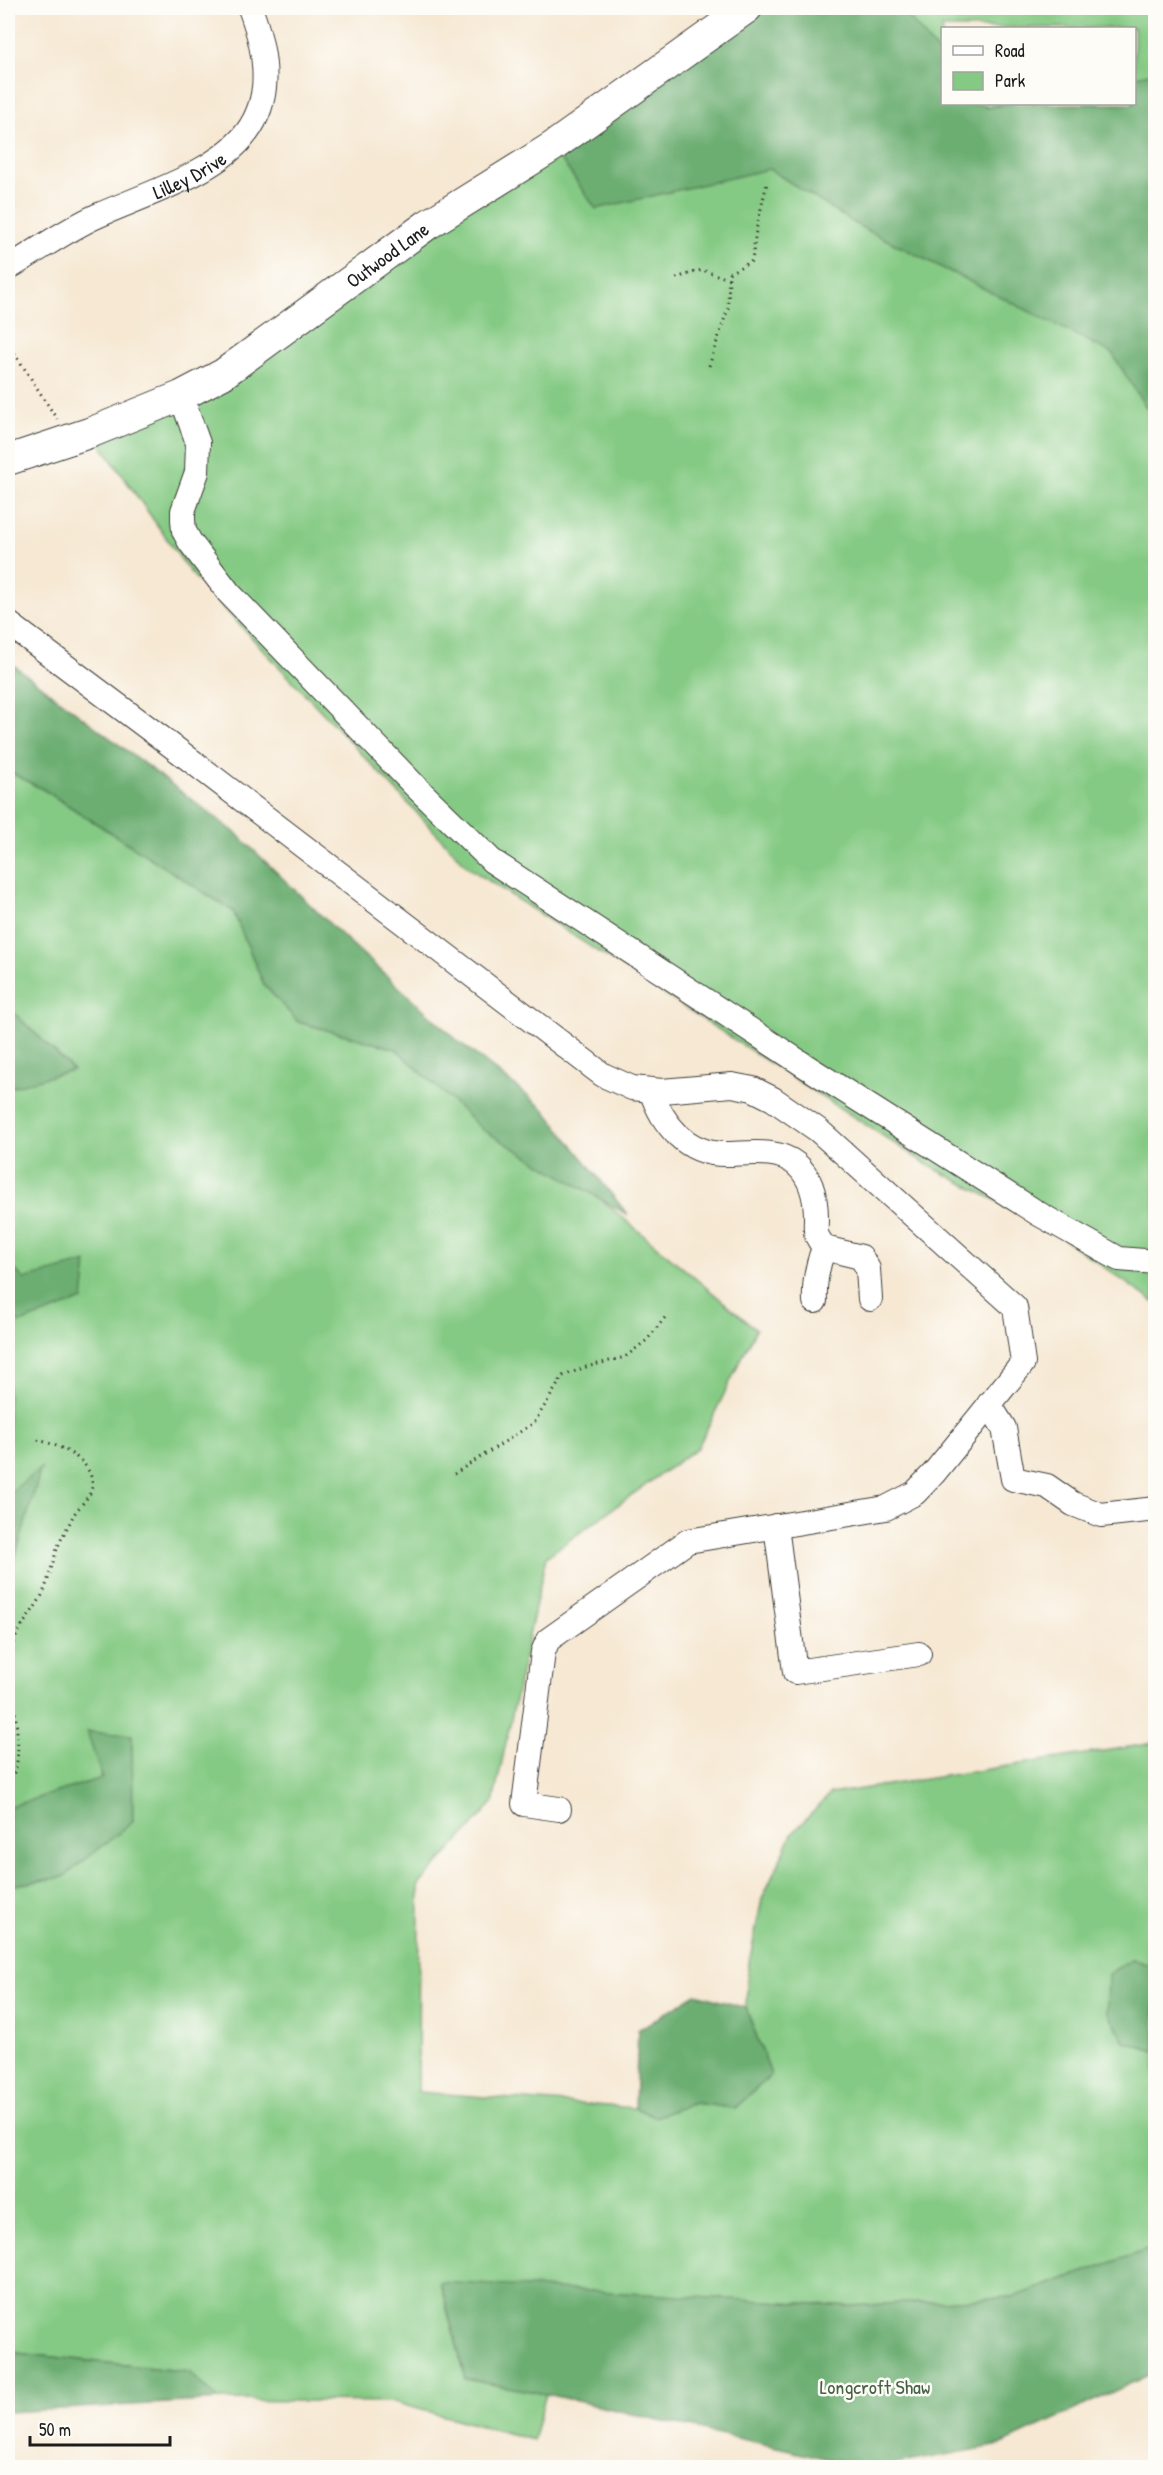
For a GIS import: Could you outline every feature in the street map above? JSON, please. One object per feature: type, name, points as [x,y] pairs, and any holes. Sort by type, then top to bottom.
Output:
[{"type":"main road","name":"Outwood Lane","points":[[8,460],[70,440],[181,396],[223,374],[427,225],[552,147],[747,8]]},
{"type":"street","name":"Lilley Drive","points":[[8,268],[96,216],[159,192],[217,162],[232,149],[255,118],[262,101],[264,72],[261,43],[250,8]]},
{"type":"street","points":[[181,396],[198,443],[197,472],[183,511],[184,531],[190,542],[229,593],[414,785],[492,861],[804,1065],[1040,1214],[1119,1260],[1155,1262]]},
{"type":"street","points":[[8,623],[603,1075],[632,1088],[662,1091],[732,1085],[753,1089],[773,1099],[818,1130],[1015,1306],[1023,1362],[934,1473],[915,1492],[886,1508],[688,1540],[548,1640],[543,1652],[524,1804],[559,1809]]},
{"type":"street","points":[[651,1090],[657,1110],[669,1126],[685,1141],[706,1152],[773,1154],[794,1162],[807,1175],[813,1190],[816,1234],[824,1248],[861,1257],[868,1269],[870,1299]]},
{"type":"street","points":[[815,1301],[814,1285],[824,1248]]},
{"type":"street","points":[[989,1404],[1004,1428],[1013,1479],[1047,1486],[1073,1504],[1101,1515],[1155,1509]]},
{"type":"street","points":[[776,1526],[795,1672],[919,1654]]},
{"type":"path","points":[[709,366],[728,308],[729,273],[752,261],[756,230],[767,183]]},
{"type":"path","points":[[676,278],[702,270],[729,279]]},
{"type":"path","points":[[8,343],[70,440]]},
{"type":"path","points":[[454,1474],[534,1423],[563,1376],[586,1367],[625,1357],[647,1340],[667,1315]]},
{"type":"path","points":[[8,1784],[12,1780],[18,1756],[10,1674],[13,1644],[42,1595],[57,1548],[75,1513],[93,1489],[92,1474],[81,1462],[50,1443],[36,1440]]},
{"type":"green space","points":[[747,8],[1155,8],[1155,1303],[1050,1229],[928,1165],[469,868],[190,572],[92,432],[181,396]]},
{"type":"green space","points":[[747,8],[901,8],[941,56],[941,105],[983,105],[986,108],[1002,105],[1136,105],[1136,76],[1155,72],[1155,422],[1112,353],[859,226],[769,169],[596,209],[552,147]]},
{"type":"green space","points":[[8,661],[236,833],[333,927],[457,1040],[544,1109],[628,1215],[483,1130],[396,1049],[298,1022],[264,985],[233,911],[44,790],[8,771]]},
{"type":"green space","points":[[8,744],[136,824],[519,1131],[756,1329],[698,1447],[546,1557],[493,1803],[419,1885],[418,2092],[635,2108],[655,2117],[694,2103],[735,2108],[771,2075],[746,2008],[748,1968],[762,1899],[792,1834],[830,1794],[1155,1743],[1155,2247],[1013,2297],[850,2306],[440,2283],[466,2379],[546,2394],[533,2440],[393,2402],[219,2400],[189,2372],[8,2352]]},
{"type":"green space","points":[[8,1007],[73,1070],[8,1088]]},
{"type":"green space","points":[[87,1262],[83,1300],[20,1323],[8,1316],[8,1263],[24,1279]]},
{"type":"green space","points":[[41,1468],[10,1576],[8,1578],[8,1494]]},
{"type":"green space","points":[[87,1732],[132,1735],[133,1822],[63,1877],[8,1886],[8,1807],[102,1778]]},
{"type":"green space","points":[[1132,1959],[1155,1967],[1155,2051],[1125,2042],[1107,2011],[1108,1974]]},
{"type":"green space","points":[[696,1994],[746,2008],[771,2075],[735,2108],[694,2103],[655,2117],[635,2108],[638,2030]]},
{"type":"green space","name":"Longcroft Shaw","points":[[1155,2247],[1155,2372],[1000,2445],[880,2467],[864,2467],[546,2394],[466,2379],[440,2282],[850,2306],[1013,2297]]},
{"type":"green space","points":[[8,2352],[189,2372],[219,2400],[8,2412]]}]
